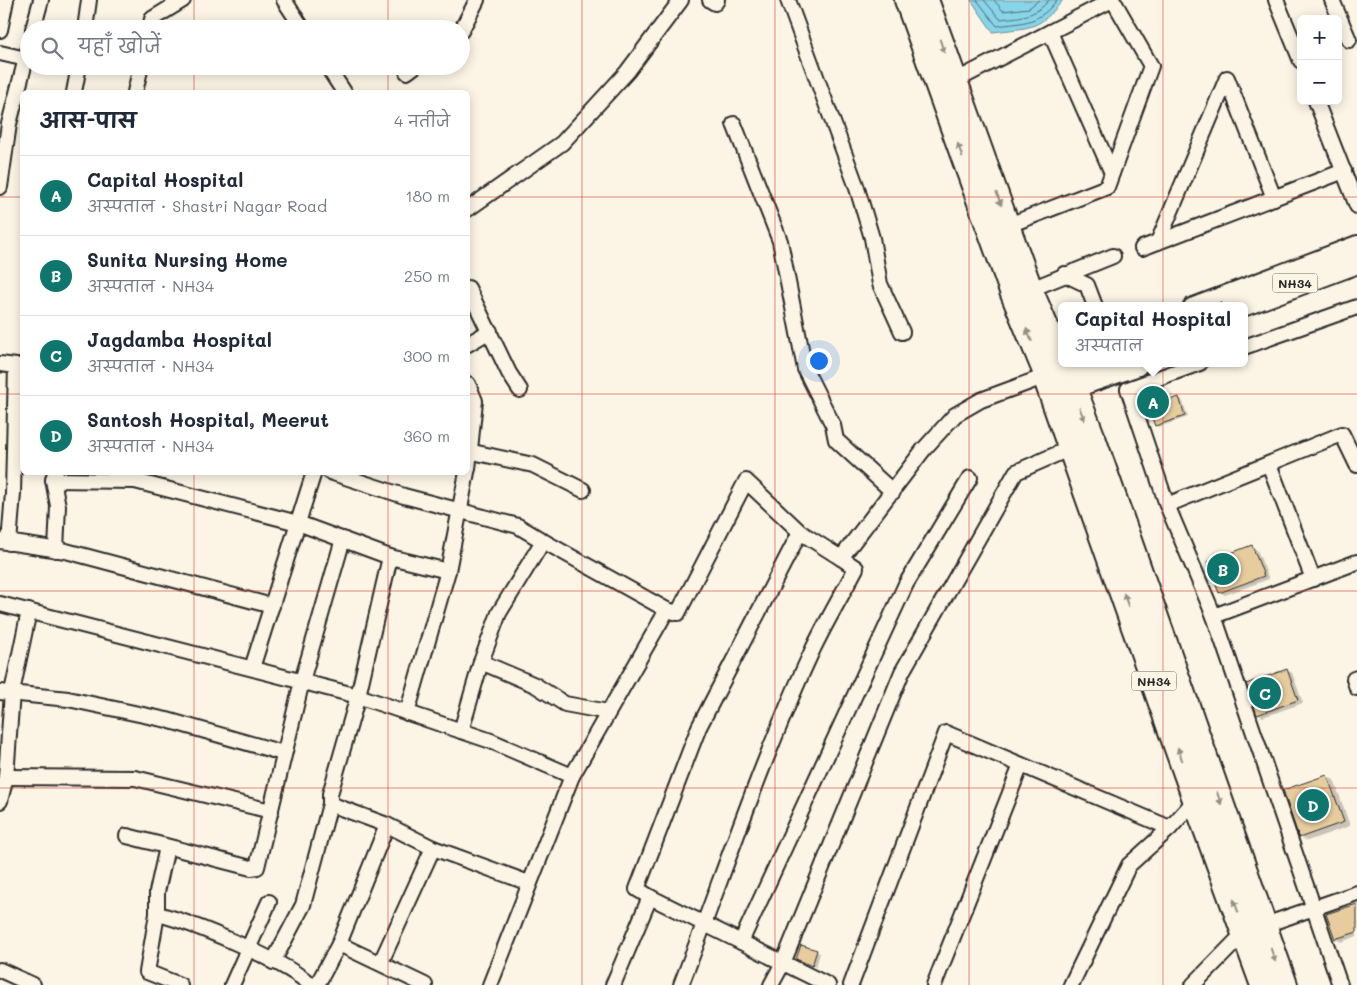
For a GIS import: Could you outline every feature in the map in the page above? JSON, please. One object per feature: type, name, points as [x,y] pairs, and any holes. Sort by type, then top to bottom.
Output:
[{"type":"highway","name":"NH34","points":[[1245,302],[1357,260]]},
{"type":"highway","name":"NH34","points":[[1248,320],[1357,279]]},
{"type":"highway","points":[[1063,373],[1125,371]]},
{"type":"highway","name":"NH34","points":[[1063,373],[1073,448],[1118,544]]},
{"type":"highway","name":"NH34","points":[[1063,373],[1118,544],[1254,928],[1264,985]]},
{"type":"highway","name":"NH34","points":[[1177,713],[1196,799],[1254,928],[1284,985]]},
{"type":"main road","points":[[906,0],[1012,294],[1058,365]]},
{"type":"main road","points":[[926,0],[954,81],[1058,360]]},
{"type":"street","points":[[0,30],[6,0]]},
{"type":"street","points":[[35,20],[41,0]]},
{"type":"street","points":[[86,20],[89,0]]},
{"type":"street","points":[[284,0],[297,20]]},
{"type":"street","points":[[467,20],[477,0]]},
{"type":"street","points":[[470,208],[562,143],[627,72],[681,0]]},
{"type":"street","points":[[710,0],[715,3],[717,0]]},
{"type":"street","points":[[788,0],[856,185],[872,238],[880,284],[902,332]]},
{"type":"street","points":[[954,81],[1112,0],[1151,66],[1106,188],[1009,225]]},
{"type":"street","points":[[1276,0],[1297,52]]},
{"type":"street","points":[[1332,0],[1348,40]]},
{"type":"street","points":[[152,20],[181,1]]},
{"type":"street","points":[[1050,32],[1112,173]]},
{"type":"street","points":[[0,53],[20,53]]},
{"type":"street","points":[[0,187],[10,124],[22,75]]},
{"type":"street","points":[[74,90],[77,75]]},
{"type":"street","points":[[136,90],[139,75]]},
{"type":"street","points":[[333,75],[343,90]]},
{"type":"street","points":[[1158,242],[1227,78],[1274,198]]},
{"type":"street","points":[[1318,105],[1357,206]]},
{"type":"street","points":[[734,124],[780,242],[805,369],[833,425],[836,440],[893,492]]},
{"type":"street","points":[[1142,248],[1344,171]]},
{"type":"street","points":[[1202,302],[1357,243]]},
{"type":"street","points":[[1031,289],[1064,274],[1113,256]]},
{"type":"street","points":[[1064,274],[1087,285],[1093,302]]},
{"type":"street","points":[[470,292],[509,373],[520,390]]},
{"type":"street","points":[[1248,346],[1357,307]]},
{"type":"street","points":[[470,343],[490,331]]},
{"type":"street","points":[[0,364],[19,366],[18,423],[5,542],[56,550],[272,606]]},
{"type":"street","points":[[1162,367],[1125,371],[1167,505],[1214,616],[1340,985]]},
{"type":"street","points":[[841,558],[924,449],[955,415],[982,400],[1063,373]]},
{"type":"street","points":[[470,389],[475,401],[470,444]]},
{"type":"street","points":[[1167,505],[1342,434],[1357,465]]},
{"type":"street","points":[[771,985],[783,962],[902,672],[1016,472],[1073,448]]},
{"type":"street","points":[[470,452],[533,466],[583,490]]},
{"type":"street","points":[[1269,464],[1313,579]]},
{"type":"street","points":[[252,668],[313,475]]},
{"type":"street","points":[[339,475],[404,496],[518,526],[667,610],[678,613],[746,481],[800,532],[856,568],[814,649],[784,716],[682,985]]},
{"type":"street","points":[[407,713],[448,571],[466,475]]},
{"type":"street","points":[[56,550],[58,506],[54,476],[136,481],[298,523],[390,557],[448,571]]},
{"type":"street","points":[[741,942],[906,584],[970,478]]},
{"type":"street","points":[[800,532],[699,727],[637,889],[828,985]]},
{"type":"street","points":[[127,836],[251,868],[257,867],[272,811],[283,753],[343,539]]},
{"type":"street","points":[[461,731],[481,662],[499,613],[543,541]]},
{"type":"street","points":[[272,962],[303,905],[330,804],[330,794],[358,696],[390,557]]},
{"type":"street","points":[[1214,616],[1357,562]]},
{"type":"street","points":[[0,604],[358,696],[461,731],[572,776]]},
{"type":"street","points":[[490,985],[572,776],[667,610]]},
{"type":"street","points":[[0,801],[6,777],[6,692],[29,611]]},
{"type":"street","points":[[481,662],[535,685],[565,704],[608,712]]},
{"type":"street","points":[[1357,678],[1354,679],[1357,688]]},
{"type":"street","points":[[6,692],[68,699],[167,720],[283,753]]},
{"type":"street","points":[[851,985],[946,733],[1170,828]]},
{"type":"street","points":[[934,985],[1021,765]]},
{"type":"street","points":[[6,777],[134,778],[272,811]]},
{"type":"street","points":[[1071,985],[1129,865],[1170,828],[1196,799]]},
{"type":"street","points":[[330,804],[387,826],[433,848],[529,883]]},
{"type":"street","points":[[317,985],[339,944],[387,826]]},
{"type":"street","points":[[167,847],[157,892],[157,914],[147,972],[180,985]]},
{"type":"street","points":[[381,962],[433,848]]},
{"type":"street","points":[[1193,985],[1254,928],[1357,894]]},
{"type":"street","points":[[613,985],[650,897]]},
{"type":"street","points":[[232,985],[269,902]]},
{"type":"street","points":[[157,914],[178,919],[248,950],[302,977],[311,985]]},
{"type":"street","points":[[339,944],[381,962],[425,985]]},
{"type":"street","points":[[0,970],[33,985]]},
{"type":"water","points":[[971,0],[1063,0],[1047,17],[1033,26],[993,32]]},
{"type":"building","points":[[1179,397],[1185,416],[1155,426],[1148,407]]},
{"type":"building","points":[[1252,545],[1264,576],[1219,593],[1207,562]]},
{"type":"building","points":[[1287,669],[1298,700],[1257,715],[1246,684]]},
{"type":"building","points":[[1327,775],[1344,822],[1299,838],[1283,790]]},
{"type":"building","points":[[1357,904],[1357,932],[1335,939],[1326,914]]},
{"type":"building","points":[[801,945],[817,950],[812,966],[796,959]]},
{"type":"place","name":"Capital Hospital","points":[[1153,402]]},
{"type":"place","name":"Sunita Nursing Home","points":[[1223,569]]},
{"type":"place","name":"Jagdamba Hospital","points":[[1265,693]]},
{"type":"place","name":"Santosh Hospital, Meerut","points":[[1313,805]]}]
